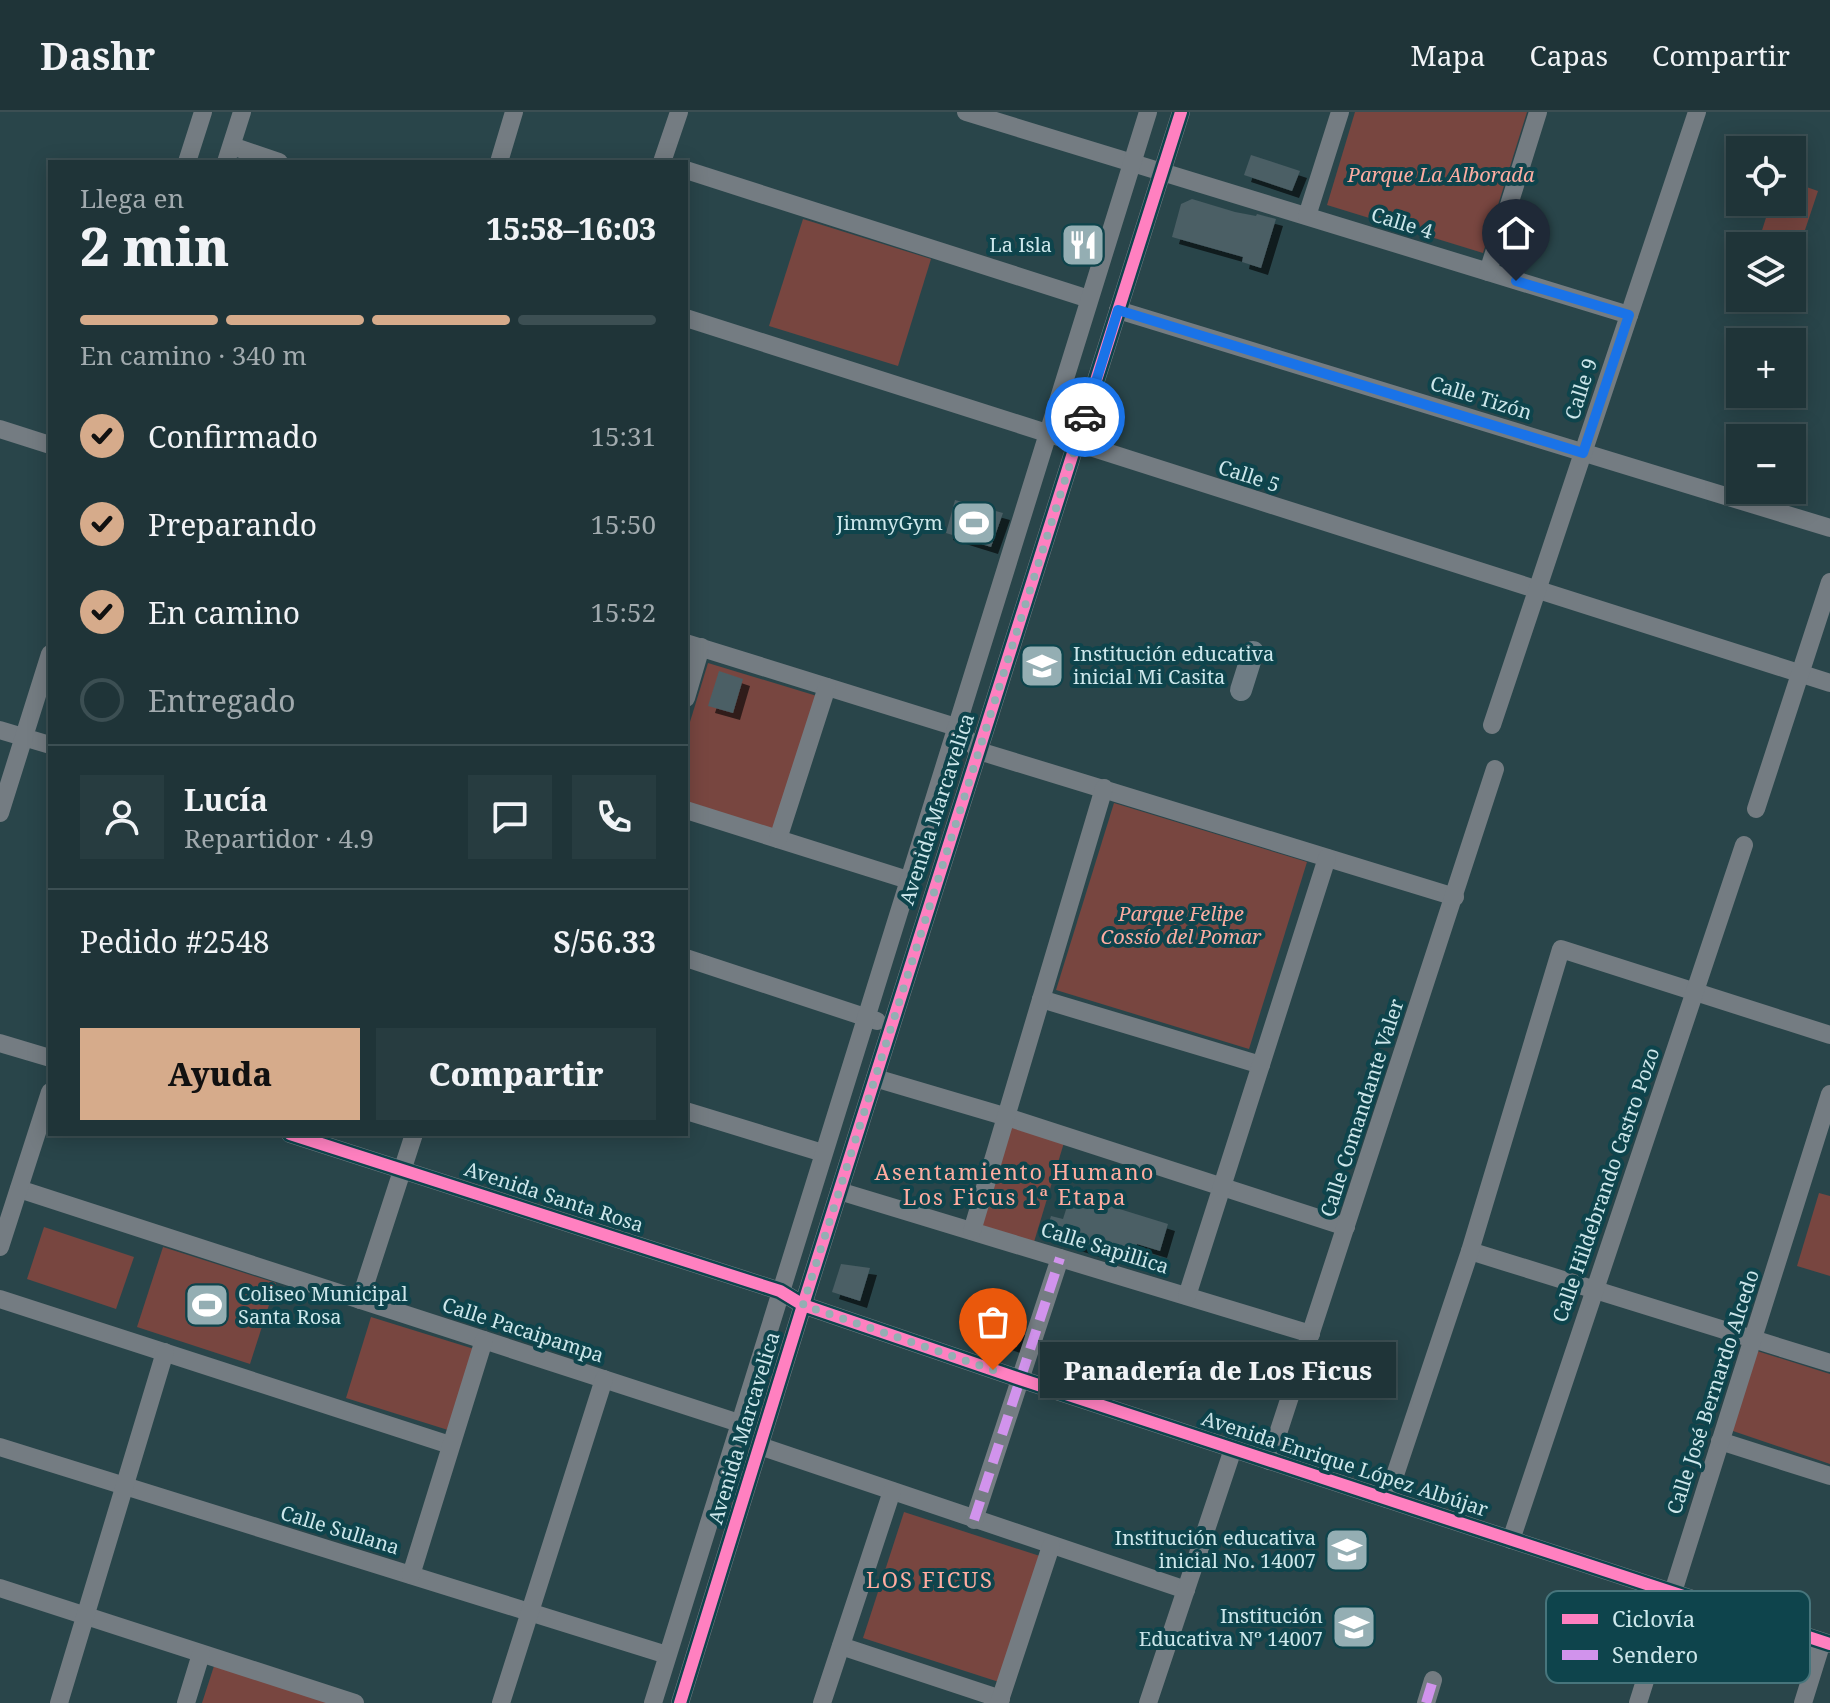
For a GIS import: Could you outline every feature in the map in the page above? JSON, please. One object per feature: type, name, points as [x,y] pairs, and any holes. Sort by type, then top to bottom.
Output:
[{"type":"main road","points":[[1241,690],[1253,652]]},
{"type":"street","points":[[188,160],[203,112]]},
{"type":"street","points":[[242,112],[229,154],[266,160]]},
{"type":"street","points":[[500,160],[514,112]]},
{"type":"street","points":[[663,160],[679,112]]},
{"type":"street","name":"Calle 4","points":[[966,112],[1010,119],[1131,164],[1629,315]]},
{"type":"street","name":"Avenida Marcavelica","points":[[653,1703],[1148,112]]},
{"type":"street","name":"Avenida Marcavelica","points":[[680,1703],[1181,112]]},
{"type":"street","points":[[1307,216],[1340,112]]},
{"type":"street","points":[[1488,272],[1538,112]]},
{"type":"street","name":"Calle 9","points":[[1492,725],[1697,112]]},
{"type":"street","points":[[688,171],[1089,299]]},
{"type":"street","name":"Calle Tizón","points":[[1118,310],[1830,528]]},
{"type":"street","name":"Calle 5","points":[[688,319],[1830,683]]},
{"type":"street","points":[[0,429],[48,444]]},
{"type":"street","points":[[1756,809],[1830,582]]},
{"type":"street","points":[[688,683],[693,645],[956,727],[979,751],[1455,897]]},
{"type":"street","points":[[0,813],[48,660]]},
{"type":"street","points":[[778,839],[827,687]]},
{"type":"street","points":[[0,730],[48,744]]},
{"type":"street","name":"Calle Comandante Valer","points":[[1269,1461],[1495,769]]},
{"type":"street","points":[[972,1231],[1104,788]]},
{"type":"street","points":[[688,811],[908,880]]},
{"type":"street","name":"Calle Hildebrando Castro Pozo","points":[[1511,1540],[1744,845]]},
{"type":"street","points":[[1187,1296],[1327,858]]},
{"type":"street","points":[[1387,1499],[1470,1251],[1561,949],[1830,1035]]},
{"type":"street","points":[[688,959],[892,1025]]},
{"type":"street","points":[[1041,999],[1261,1065]]},
{"type":"street","points":[[0,1043],[48,1057]]},
{"type":"street","points":[[875,1078],[1007,1117],[1346,1227]]},
{"type":"street","name":"Calle José Bernardo Alcedo","points":[[1673,1591],[1830,1094]]},
{"type":"street","points":[[0,1247],[48,1098]]},
{"type":"street","points":[[688,1112],[823,1153]]},
{"type":"street","name":"Avenida Santa Rosa","points":[[296,1136],[780,1291],[803,1305]]},
{"type":"street","points":[[360,1300],[413,1136]]},
{"type":"street","name":"Calle Pacaipampa","points":[[19,1189],[739,1423]]},
{"type":"street","name":"Calle Sapillica","points":[[839,1191],[1311,1334]]},
{"type":"street","points":[[1470,1251],[1830,1363]]},
{"type":"street","points":[[974,1520],[1060,1258]]},
{"type":"street","points":[[0,1299],[450,1445]]},
{"type":"street","name":"Avenida Enrique López Albújar","points":[[803,1305],[1670,1591]]},
{"type":"street","points":[[411,1575],[484,1340]]},
{"type":"street","points":[[59,1703],[165,1352]]},
{"type":"street","points":[[501,1703],[604,1379]]},
{"type":"street","points":[[1720,1441],[1830,1476]]},
{"type":"street","points":[[760,1446],[1186,1590]]},
{"type":"street","name":"Calle Sullana","points":[[0,1447],[667,1655]]},
{"type":"street","points":[[1148,1703],[1233,1449]]},
{"type":"street","points":[[822,1703],[892,1491]]},
{"type":"street","points":[[841,1646],[1000,1701],[1051,1546]]},
{"type":"street","points":[[0,1588],[355,1703]]},
{"type":"street","points":[[1803,1703],[1826,1643]]},
{"type":"street","points":[[186,1703],[201,1654]]},
{"type":"street","points":[[1426,1703],[1433,1680]]},
{"type":"street","name":"Calle José Bernardo Alcedo","points":[[1638,1703],[1644,1683]]},
{"type":"green space","name":"Parque La Alborada","points":[[1355,112],[1527,112],[1483,253],[1327,205]]},
{"type":"green space","points":[[1806,187],[1818,191],[1804,232],[1761,232],[1767,216],[1806,216]]},
{"type":"green space","points":[[803,219],[931,259],[898,366],[769,326]]},
{"type":"green space","points":[[708,663],[817,696],[776,832],[688,806],[688,728]]},
{"type":"green space","name":"Parque Felipe Cossío del Pomar","points":[[1114,803],[1307,862],[1249,1049],[1056,990]]},
{"type":"green space","points":[[1009,1120],[1066,1136],[1034,1242],[973,1223]]},
{"type":"green space","points":[[1819,1193],[1830,1196],[1830,1276],[1797,1266]]},
{"type":"green space","points":[[44,1227],[134,1257],[116,1309],[27,1279]]},
{"type":"green space","name":"Coliseo Municipal Santa Rosa","points":[[163,1247],[276,1283],[250,1364],[137,1327]]},
{"type":"green space","points":[[371,1317],[474,1349],[448,1430],[346,1398]]},
{"type":"green space","points":[[1757,1351],[1830,1374],[1830,1464],[1730,1430]]},
{"type":"green space","points":[[904,1512],[1043,1557],[1002,1683],[863,1638]]},
{"type":"green space","points":[[214,1666],[332,1703],[202,1703]]},
{"type":"building","points":[[1251,155],[1300,171],[1292,191],[1244,175]]},
{"type":"building","points":[[1192,199],[1235,212],[1276,219],[1261,268],[1242,262],[1243,257],[1172,237],[1181,204]]},
{"type":"building","name":"JimmyGym","points":[[955,500],[1003,513],[991,547],[946,533]]},
{"type":"building","points":[[719,671],[743,679],[733,713],[708,706]]},
{"type":"building","points":[[1071,1194],[1168,1224],[1160,1251],[1137,1244],[1131,1262],[1045,1235],[1051,1216],[1063,1219]]},
{"type":"building","points":[[841,1264],[870,1268],[860,1301],[832,1292]]},
{"type":"building","points":[[1002,1323],[1024,1330],[1016,1347],[999,1341]]},
{"type":"marked path","points":[[974,1520],[1060,1258]]},
{"type":"marked path","points":[[1426,1703],[1433,1680]]},
{"type":"cycle path","points":[[680,1703],[1181,112]]},
{"type":"cycle path","points":[[296,1136],[780,1291],[803,1305],[1020,1379],[1668,1591]]},
{"type":"cycle path","points":[[1810,1637],[1830,1644]]},
{"type":"way so far","points":[[993,1370],[803,1305],[1085,417]]},
{"type":"place","name":"La Isla","points":[[1083,245]]},
{"type":"place","name":"JimmyGym","points":[[974,523]]},
{"type":"place","name":"Institución educativa inicial Mi Casita","points":[[1042,666]]},
{"type":"place","name":"Coliseo Municipal Santa Rosa","points":[[207,1305]]},
{"type":"place","name":"Panadería de Los Ficus","points":[[993,1370]]},
{"type":"place","name":"Institución educativa inicial No. 14007","points":[[1347,1550]]},
{"type":"place","name":"Institución Educativa Nº 14007","points":[[1354,1627]]},
{"type":"district","name":"Asentamiento Humano Los Ficus 1ª Etapa","points":[[1015,1184]]},
{"type":"district","name":"LOS FICUS","points":[[930,1580]]},
{"type":"route","points":[[1085,417],[1118,310],[1583,453],[1629,315],[1516,281]]}]
